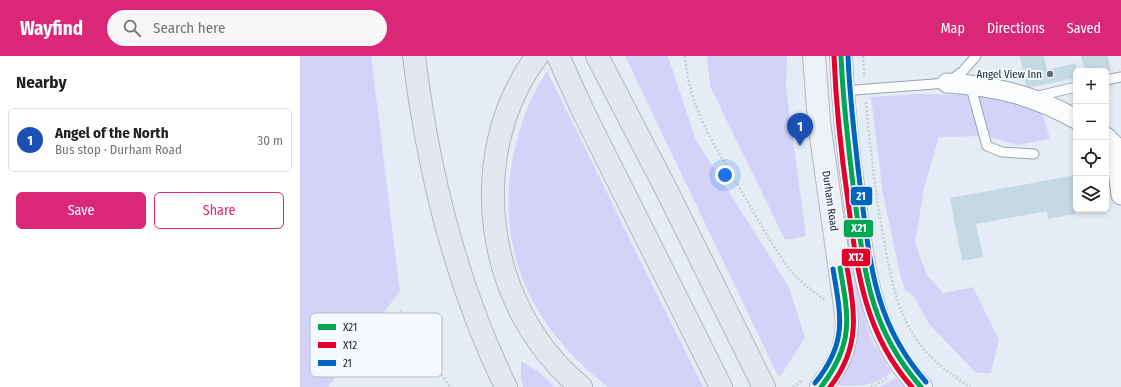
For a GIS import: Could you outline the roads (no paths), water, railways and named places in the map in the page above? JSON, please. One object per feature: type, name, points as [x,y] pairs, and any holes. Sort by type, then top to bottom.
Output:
[{"type":"highway","points":[[414,56],[425,131],[436,189],[452,247],[471,306],[506,387]]},
{"type":"highway","points":[[537,56],[520,83],[508,110],[499,139],[493,176],[492,198],[494,228],[508,286],[521,313],[536,339],[556,363],[581,387]]},
{"type":"highway","points":[[558,56],[582,109],[721,387]]},
{"type":"highway","points":[[602,66],[665,187],[764,387]]},
{"type":"main road","name":"Durham Road","points":[[814,56],[819,122],[847,321],[847,336],[841,358],[821,387]]},
{"type":"main road","points":[[841,56],[846,141],[859,234],[871,300],[892,348],[921,387]]},
{"type":"street","points":[[946,83],[970,84],[1002,89],[1031,98],[1073,118]]},
{"type":"street","points":[[1109,140],[1115,146],[1121,195]]},
{"type":"lane","points":[[842,91],[946,83],[963,71],[976,56]]},
{"type":"lane","points":[[1109,79],[1121,77]]},
{"type":"lane","points":[[970,84],[987,146],[1002,152],[1034,154]]},
{"type":"lane","points":[[1031,98],[1073,88]]},
{"type":"place","name":"Angel View Inn","points":[[1050,74]]},
{"type":"place","name":"Angel of the North","points":[[800,146]]}]
